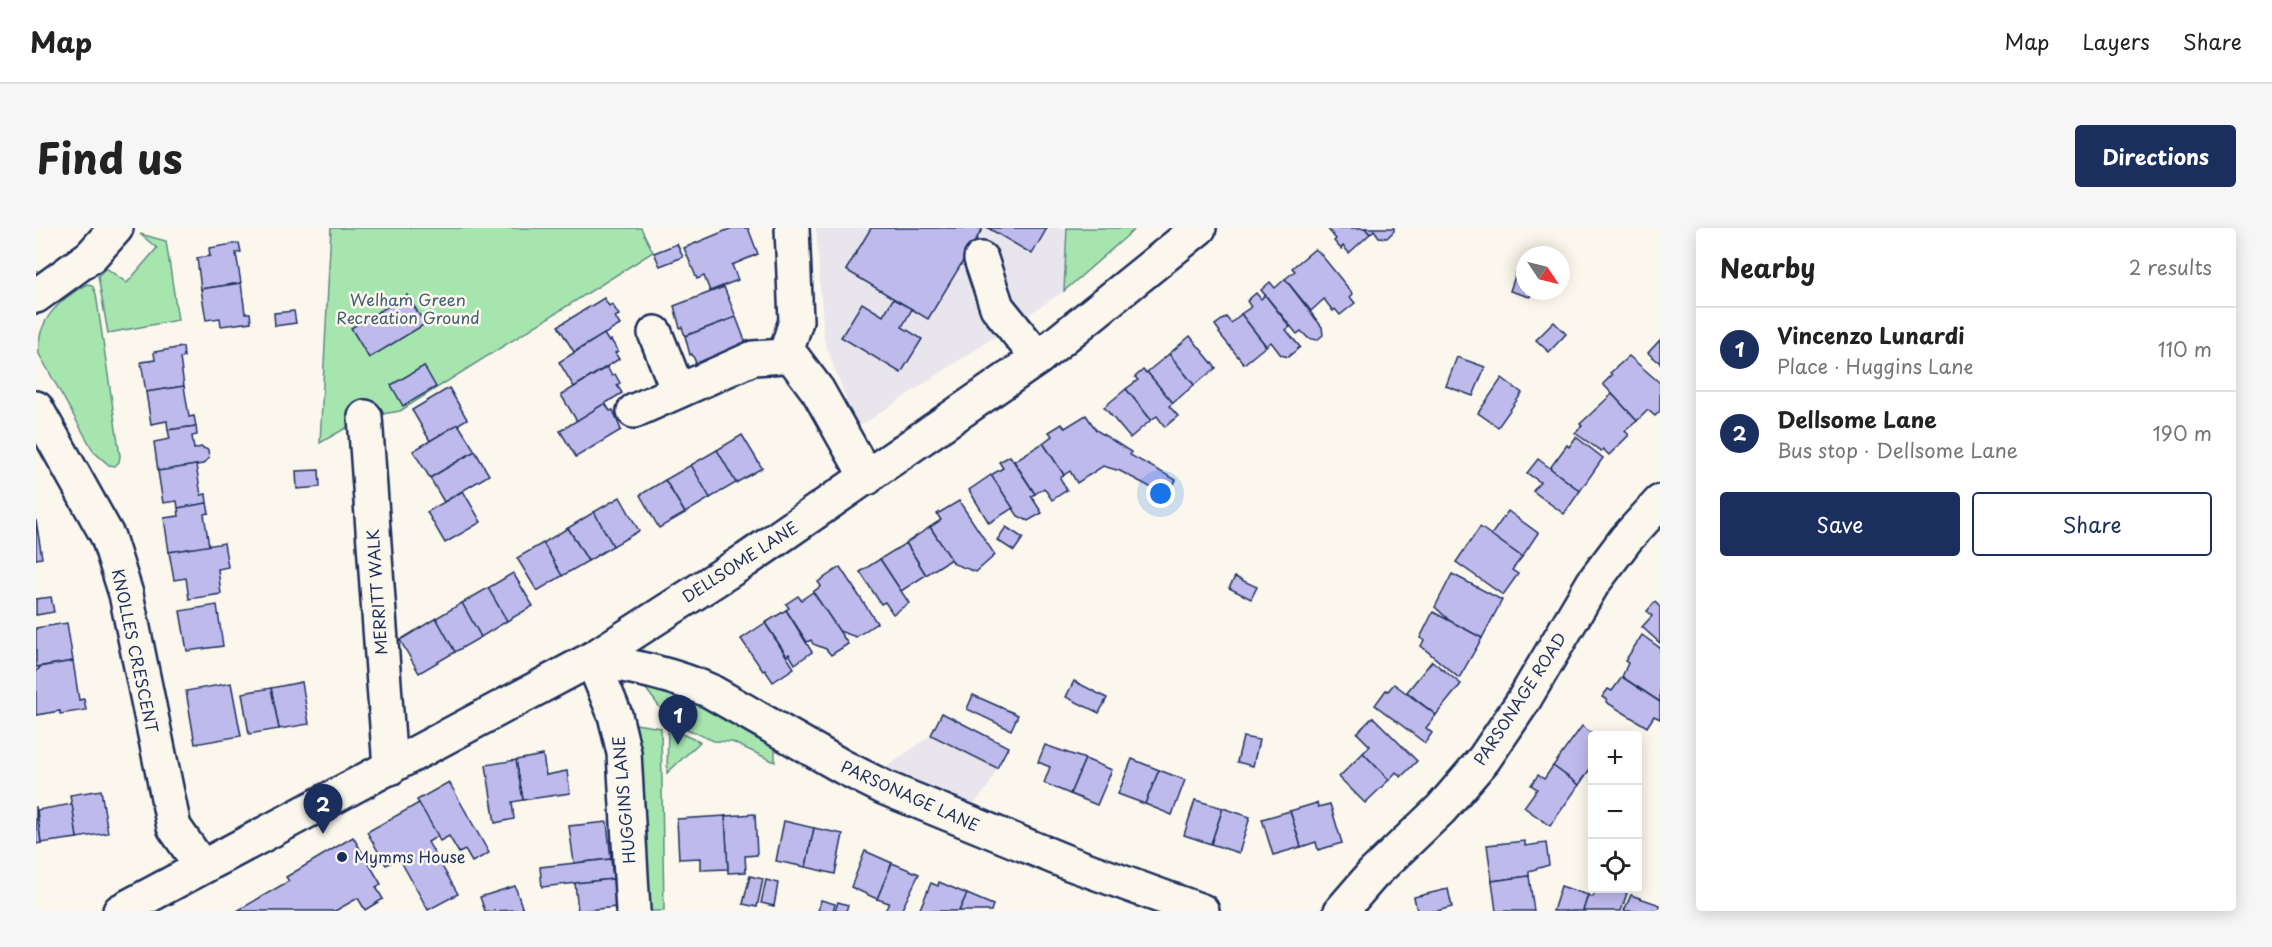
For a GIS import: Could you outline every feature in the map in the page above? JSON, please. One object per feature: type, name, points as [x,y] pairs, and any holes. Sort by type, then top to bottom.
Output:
[{"type":"street","points":[[36,296],[91,256],[116,228]]},
{"type":"street","points":[[785,356],[796,321],[792,228]]},
{"type":"street","name":"DELLSOME LANE","points":[[120,911],[592,659],[746,560],[1038,358],[1199,228]]},
{"type":"street","points":[[981,259],[997,307],[1038,358]]},
{"type":"street","points":[[655,333],[678,391]]},
{"type":"street","points":[[634,411],[753,358],[785,356],[794,359],[818,391],[867,478]]},
{"type":"street","name":"KNOLLES CRESCENT","points":[[36,408],[108,537],[126,594],[174,827],[202,867]]},
{"type":"street","name":"MERRITT WALK","points":[[365,417],[390,768]]},
{"type":"street","name":"PARSONAGE ROAD","points":[[1341,911],[1373,874],[1441,809],[1484,759],[1522,703],[1593,583],[1626,539],[1660,502]]},
{"type":"street","name":"HUGGINS LANE","points":[[592,659],[615,715],[624,753],[633,911]]},
{"type":"street","name":"PARSONAGE LANE","points":[[592,659],[688,681],[885,788],[1069,863],[1202,911]]},
{"type":"shaded area","points":[[816,228],[1067,228],[1064,291],[857,428],[824,340]]},
{"type":"shaded area","points":[[942,713],[1008,747],[988,787],[973,805],[885,768],[931,735]]},
{"type":"green space","name":"Welham Green Recreation Ground","points":[[331,228],[641,228],[653,252],[400,411],[365,417],[320,443]]},
{"type":"green space","points":[[1067,228],[1136,228],[1064,291]]},
{"type":"green space","points":[[140,234],[166,241],[178,320],[108,333],[98,276],[106,268],[127,283],[157,248]]},
{"type":"green space","points":[[87,284],[92,285],[96,294],[120,456],[115,466],[109,465],[94,452],[39,354],[41,331],[52,312],[68,296]]},
{"type":"green space","points":[[646,689],[681,694],[775,745],[775,762],[732,742],[714,741],[671,722]]},
{"type":"green space","points":[[629,723],[661,728],[664,911],[641,911]]},
{"type":"green space","points":[[668,728],[700,742],[667,773]]},
{"type":"building","points":[[732,228],[748,228],[758,254],[732,265],[738,280],[710,291],[704,276],[697,279],[684,248]]},
{"type":"building","points":[[871,228],[983,228],[928,319],[846,270]]},
{"type":"building","points":[[988,228],[1047,228],[1032,254]]},
{"type":"building","points":[[1327,228],[1365,228],[1370,234],[1349,253],[1343,246],[1341,249]]},
{"type":"building","points":[[1365,228],[1394,228],[1394,231],[1387,238],[1379,237],[1374,230],[1370,234]]},
{"type":"building","points":[[239,243],[241,252],[236,253],[241,283],[201,289],[197,258],[210,256],[209,248]]},
{"type":"building","points":[[677,244],[683,257],[660,266],[654,253]]},
{"type":"building","points":[[1315,249],[1353,294],[1350,297],[1355,303],[1340,315],[1335,309],[1333,311],[1324,299],[1311,311],[1285,279],[1295,271],[1292,268]]},
{"type":"building","points":[[1516,273],[1516,293],[1510,291]]},
{"type":"building","points":[[1285,279],[1322,327],[1323,335],[1317,340],[1308,338],[1301,331],[1297,334],[1261,290],[1270,282],[1275,288]]},
{"type":"building","points":[[241,283],[245,313],[250,313],[251,322],[221,326],[220,318],[206,320],[201,289]]},
{"type":"building","points":[[724,287],[736,317],[685,336],[682,327],[680,328],[674,306]]},
{"type":"building","points":[[1256,293],[1261,299],[1265,295],[1290,327],[1286,330],[1300,347],[1288,357],[1281,355],[1271,342],[1266,346],[1241,314],[1251,307],[1247,301]]},
{"type":"building","points":[[407,295],[425,324],[369,358],[351,328]]},
{"type":"building","points":[[604,298],[609,306],[612,304],[619,315],[615,317],[620,325],[574,352],[558,326]]},
{"type":"building","points":[[893,299],[912,309],[902,327],[922,339],[901,373],[841,337],[862,303],[883,316]]},
{"type":"building","points":[[294,311],[296,323],[275,326],[274,313]]},
{"type":"building","points":[[1241,314],[1266,346],[1244,364],[1215,325],[1226,317],[1231,323]]},
{"type":"building","points":[[736,317],[747,346],[697,365],[692,354],[690,355],[685,336]]},
{"type":"building","points":[[1554,322],[1566,334],[1549,352],[1536,340]]},
{"type":"building","points":[[604,334],[618,351],[615,353],[619,359],[574,387],[559,362]]},
{"type":"building","points":[[1190,336],[1216,368],[1194,385],[1169,354]]},
{"type":"building","points":[[1660,340],[1660,363],[1648,353]]},
{"type":"building","points":[[183,347],[184,357],[180,358],[184,386],[146,392],[141,362],[155,360],[154,352]]},
{"type":"building","points":[[1169,354],[1194,385],[1173,403],[1147,372]]},
{"type":"building","points":[[1629,356],[1660,383],[1660,411],[1655,416],[1648,410],[1637,421],[1603,384],[1612,375],[1610,373]]},
{"type":"building","points":[[1457,357],[1485,367],[1473,396],[1446,386]]},
{"type":"building","points":[[424,366],[436,387],[403,406],[391,385]]},
{"type":"building","points":[[607,367],[612,376],[615,374],[620,383],[617,385],[622,393],[577,421],[561,395]]},
{"type":"building","points":[[1143,370],[1173,403],[1169,406],[1178,416],[1165,427],[1157,416],[1151,420],[1126,389],[1138,380],[1135,377]]},
{"type":"building","points":[[1502,378],[1522,393],[1498,427],[1478,413]]},
{"type":"building","points":[[184,386],[189,417],[194,416],[196,426],[168,430],[167,421],[151,424],[146,392]]},
{"type":"building","points":[[449,388],[467,419],[430,441],[412,410]]},
{"type":"building","points":[[1126,389],[1151,420],[1130,438],[1104,407]]},
{"type":"building","points":[[1612,394],[1637,421],[1625,431],[1629,435],[1609,455],[1575,433],[1582,426],[1580,424]]},
{"type":"building","points":[[605,403],[610,411],[613,410],[621,430],[576,457],[560,431]]},
{"type":"building","points":[[1086,415],[1096,430],[1131,452],[1130,455],[1176,480],[1167,496],[1120,471],[1103,466],[1077,483],[1070,471],[1064,475],[1043,443],[1052,436],[1049,432],[1062,424],[1065,428]]},
{"type":"building","points":[[458,424],[475,451],[430,478],[413,451]]},
{"type":"building","points":[[196,426],[197,435],[192,436],[194,449],[201,447],[208,450],[209,458],[203,464],[158,471],[154,442],[170,439],[168,430]]},
{"type":"building","points":[[742,435],[762,468],[736,483],[717,450]]},
{"type":"building","points":[[1576,437],[1603,458],[1580,491],[1550,468]]},
{"type":"building","points":[[1043,443],[1064,475],[1060,478],[1067,490],[1052,500],[1044,488],[1035,494],[1014,461]]},
{"type":"building","points":[[717,450],[736,483],[710,498],[691,465]]},
{"type":"building","points":[[475,451],[489,475],[444,502],[430,478]]},
{"type":"building","points":[[1010,456],[1035,494],[1031,496],[1042,513],[1028,521],[1018,516],[991,475],[1003,468],[999,462]]},
{"type":"building","points":[[1538,459],[1580,491],[1564,514],[1533,491],[1540,482],[1527,473]]},
{"type":"building","points":[[196,465],[201,495],[206,494],[207,503],[178,508],[177,501],[163,503],[158,471]]},
{"type":"building","points":[[691,465],[710,498],[685,513],[665,480]]},
{"type":"building","points":[[319,470],[320,487],[297,489],[296,471]]},
{"type":"building","points":[[991,475],[1013,508],[989,523],[969,490]]},
{"type":"building","points":[[665,480],[685,513],[659,528],[640,495]]},
{"type":"building","points":[[463,491],[481,522],[445,543],[427,512]]},
{"type":"building","points":[[620,497],[639,531],[613,546],[594,512]]},
{"type":"building","points":[[959,501],[995,555],[976,572],[954,564],[930,527],[941,520],[937,514]]},
{"type":"building","points":[[207,503],[209,513],[204,514],[209,546],[169,552],[164,518],[179,516],[178,508]]},
{"type":"building","points":[[1508,511],[1538,533],[1522,557],[1491,535]]},
{"type":"building","points":[[594,512],[613,546],[588,561],[568,528]]},
{"type":"building","points":[[36,520],[42,558],[36,559]]},
{"type":"building","points":[[930,527],[951,559],[926,575],[906,543]]},
{"type":"building","points":[[1006,527],[1023,538],[1014,551],[997,540]]},
{"type":"building","points":[[1480,527],[1522,557],[1512,570],[1518,574],[1503,595],[1456,562]]},
{"type":"building","points":[[568,528],[588,561],[562,576],[543,543]]},
{"type":"building","points":[[224,543],[228,567],[218,569],[221,594],[189,599],[186,578],[174,580],[169,552]]},
{"type":"building","points":[[543,543],[562,576],[537,591],[517,558]]},
{"type":"building","points":[[906,543],[926,575],[901,591],[880,559]]},
{"type":"building","points":[[880,559],[909,603],[893,614],[885,602],[881,604],[860,572]]},
{"type":"building","points":[[840,567],[877,623],[856,637],[839,631],[813,592],[821,586],[818,582]]},
{"type":"building","points":[[513,573],[533,606],[507,621],[488,588]]},
{"type":"building","points":[[1452,574],[1502,600],[1482,638],[1450,621],[1435,607]]},
{"type":"building","points":[[1235,577],[1257,587],[1251,599],[1229,588]]},
{"type":"building","points":[[488,588],[507,621],[481,637],[462,603]]},
{"type":"building","points":[[813,592],[848,644],[831,655],[826,649],[813,644],[811,640],[807,642],[786,610],[789,608],[786,604],[798,596],[801,600]]},
{"type":"building","points":[[51,597],[54,612],[36,615],[36,599]]},
{"type":"building","points":[[1655,602],[1660,607],[1660,643],[1642,627],[1652,616],[1647,611]]},
{"type":"building","points":[[462,603],[481,637],[455,652],[436,618]]},
{"type":"building","points":[[217,605],[223,646],[187,651],[180,611]]},
{"type":"building","points":[[786,610],[812,652],[795,664],[765,623]]},
{"type":"building","points":[[1433,612],[1482,638],[1459,678],[1421,646],[1424,640],[1420,638]]},
{"type":"building","points":[[436,618],[455,652],[419,673],[400,640]]},
{"type":"building","points":[[67,623],[73,661],[36,667],[36,628]]},
{"type":"building","points":[[765,623],[794,668],[773,682],[741,639]]},
{"type":"building","points":[[1642,635],[1660,648],[1660,702],[1622,677],[1628,663],[1625,661]]},
{"type":"building","points":[[73,661],[79,700],[84,699],[86,710],[36,715],[36,670],[39,667]]},
{"type":"building","points":[[1432,661],[1461,684],[1436,715],[1407,692]]},
{"type":"building","points":[[1622,677],[1660,702],[1660,719],[1654,716],[1647,727],[1606,702],[1607,700],[1602,697],[1608,689],[1612,691]]},
{"type":"building","points":[[1074,681],[1107,698],[1099,713],[1066,697]]},
{"type":"building","points":[[302,682],[309,724],[279,729],[271,688]]},
{"type":"building","points":[[231,683],[241,736],[195,744],[186,691]]},
{"type":"building","points":[[1394,684],[1436,715],[1426,728],[1432,733],[1425,743],[1375,705],[1386,690],[1388,691]]},
{"type":"building","points":[[271,688],[279,729],[249,734],[242,693]]},
{"type":"building","points":[[973,695],[1018,715],[1011,730],[967,709]]},
{"type":"building","points":[[942,713],[1008,747],[997,768],[931,735]]},
{"type":"building","points":[[1373,717],[1417,761],[1401,777],[1396,772],[1389,780],[1363,753],[1370,746],[1357,733]]},
{"type":"building","points":[[1582,726],[1589,731],[1588,772],[1579,785],[1553,766]]},
{"type":"building","points":[[1243,737],[1259,740],[1253,766],[1237,762]]},
{"type":"building","points":[[1045,745],[1085,759],[1070,794],[1044,783],[1050,767],[1038,762]]},
{"type":"building","points":[[1363,753],[1389,780],[1365,803],[1339,777]]},
{"type":"building","points":[[543,755],[546,775],[567,771],[570,793],[523,800],[516,760]]},
{"type":"building","points":[[1085,759],[1112,770],[1097,805],[1070,794]]},
{"type":"building","points":[[1132,759],[1159,770],[1145,804],[1118,794]]},
{"type":"building","points":[[516,760],[523,800],[512,802],[514,819],[495,823],[486,765]]},
{"type":"building","points":[[1553,766],[1579,785],[1550,826],[1524,807],[1537,789],[1531,785],[1538,775],[1544,779]]},
{"type":"building","points":[[1159,770],[1185,780],[1172,815],[1145,804]]},
{"type":"building","points":[[449,782],[489,853],[472,862],[465,850],[459,853],[449,836],[440,841],[417,800]]},
{"type":"building","points":[[101,790],[108,833],[77,838],[70,795]]},
{"type":"building","points":[[1195,800],[1223,808],[1211,844],[1184,835]]},
{"type":"building","points":[[419,803],[438,836],[428,842],[458,894],[428,910],[399,858],[386,865],[367,832]]},
{"type":"building","points":[[1317,803],[1318,807],[1330,804],[1342,843],[1318,850],[1316,842],[1301,847],[1290,811]]},
{"type":"building","points":[[72,804],[77,838],[41,843],[37,810]]},
{"type":"building","points":[[36,806],[41,843],[36,844]]},
{"type":"building","points":[[1223,808],[1250,817],[1239,853],[1211,844]]},
{"type":"building","points":[[1290,811],[1301,847],[1273,855],[1262,819]]},
{"type":"building","points":[[755,814],[757,855],[745,856],[746,872],[728,873],[725,816]]},
{"type":"building","points":[[725,816],[728,869],[701,870],[701,858],[679,859],[677,819]]},
{"type":"building","points":[[784,821],[814,828],[806,867],[776,861]]},
{"type":"building","points":[[607,822],[611,859],[574,863],[569,826]]},
{"type":"building","points":[[814,828],[843,834],[835,874],[806,867]]},
{"type":"building","name":"Mymms House","points":[[353,837],[381,884],[376,887],[383,899],[365,910],[358,898],[335,911],[237,911],[289,881],[286,877]]},
{"type":"building","points":[[1525,841],[1525,846],[1546,843],[1549,865],[1529,871],[1529,876],[1492,881],[1487,845]]},
{"type":"building","points":[[865,851],[892,863],[877,899],[851,887]]},
{"type":"building","points":[[611,859],[613,879],[542,887],[540,867]]},
{"type":"building","points":[[892,863],[919,874],[901,911],[885,911],[889,903],[877,899]]},
{"type":"building","points":[[750,876],[763,879],[757,907],[743,904]]},
{"type":"building","points":[[1529,876],[1534,911],[1496,911],[1492,881]]},
{"type":"building","points":[[613,879],[616,907],[578,911],[575,883]]},
{"type":"building","points":[[766,880],[778,883],[774,906],[761,903]]},
{"type":"building","points":[[939,882],[967,894],[959,911],[919,911],[931,883],[938,886]]},
{"type":"building","points":[[515,886],[523,910],[485,911],[480,897]]},
{"type":"building","points":[[1561,886],[1588,895],[1583,911],[1553,911]]},
{"type":"building","points":[[1448,889],[1452,907],[1437,911],[1417,911],[1414,897]]},
{"type":"building","points":[[1594,893],[1627,893],[1621,911],[1583,911],[1588,895],[1593,897]]},
{"type":"building","points":[[967,894],[993,905],[991,911],[959,911]]},
{"type":"building","points":[[1631,895],[1660,905],[1660,911],[1624,911]]},
{"type":"building","points":[[821,900],[835,904],[833,911],[818,911]]},
{"type":"building","points":[[838,902],[848,905],[846,911],[835,911]]},
{"type":"place","name":"Vincenzo Lunardi","points":[[678,745]]},
{"type":"place","name":"Dellsome Lane","points":[[323,834]]},
{"type":"place","name":"Mymms House","points":[[342,857]]}]
